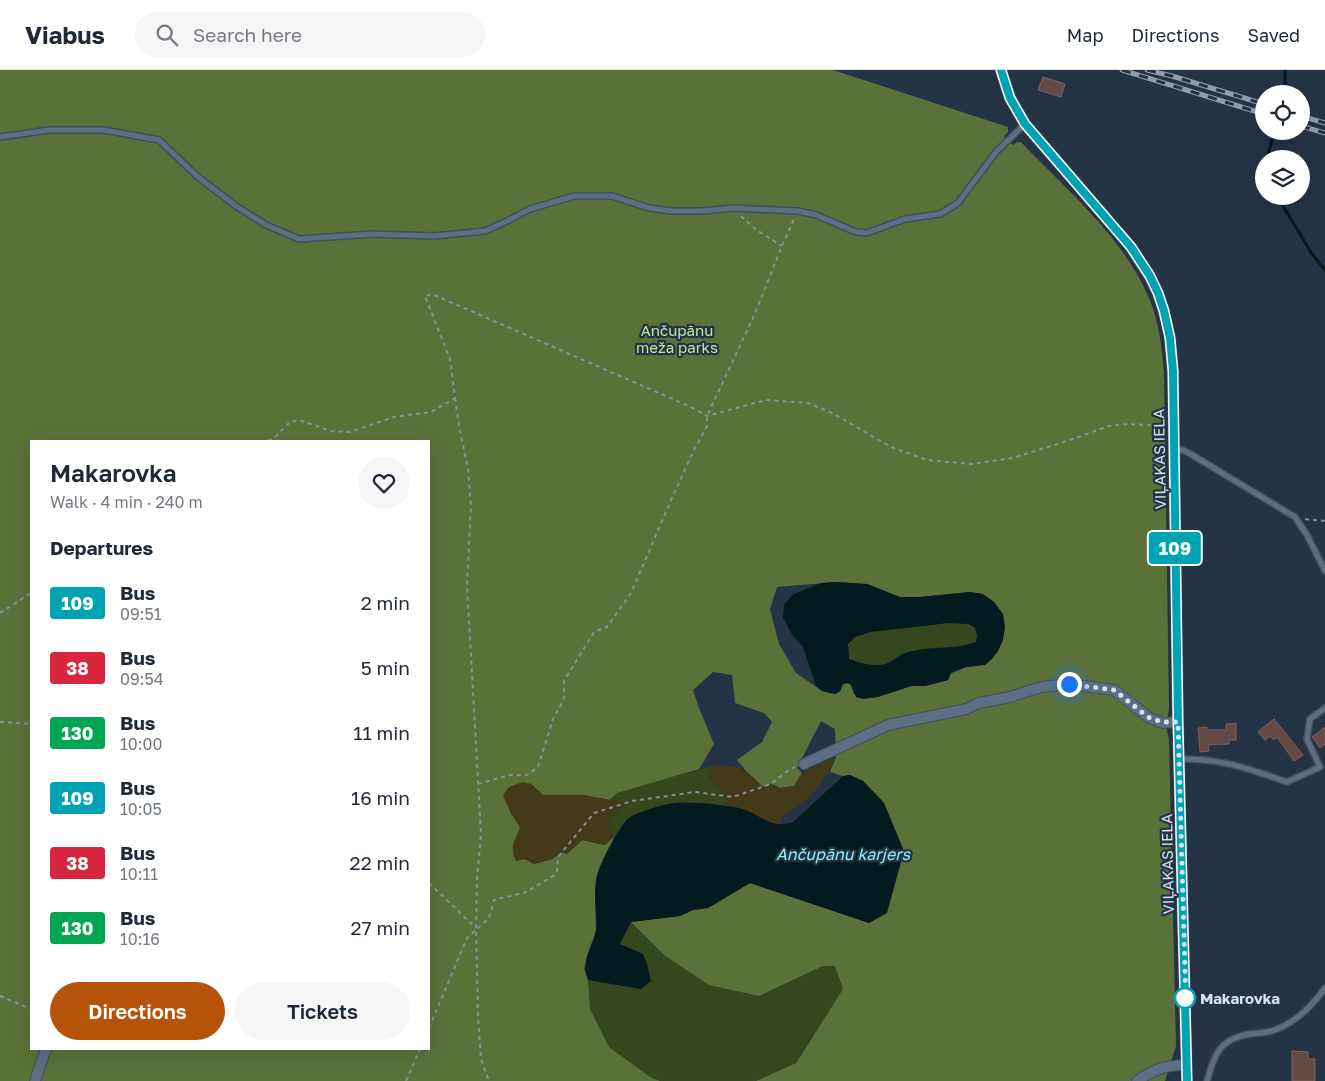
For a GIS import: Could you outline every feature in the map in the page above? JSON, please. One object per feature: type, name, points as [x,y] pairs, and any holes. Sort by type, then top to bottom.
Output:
[{"type":"street","name":"VIĻAKAS IELA","points":[[1001,70],[1010,98],[1025,124],[1131,247],[1158,293],[1170,338],[1173,371],[1175,450],[1178,722],[1187,1081]]},
{"type":"street","points":[[804,764],[888,725],[966,709],[979,703],[1010,697],[1040,687],[1069,684],[1114,690],[1148,717],[1162,722],[1178,722]]},
{"type":"street","points":[[35,1081],[46,1050]]},
{"type":"street","points":[[1137,1081],[1153,1070],[1187,1064]]},
{"type":"lane","points":[[0,138],[49,130],[104,130],[159,140],[198,177],[236,206],[266,225],[299,238],[372,234],[434,236],[485,230],[530,209],[574,196],[612,196],[649,208],[672,211],[703,211],[733,208],[798,211],[816,215],[856,232],[867,232],[905,219],[940,214],[958,204],[996,152],[1025,124]]},
{"type":"lane","points":[[1175,450],[1183,450],[1189,453],[1295,517],[1307,535],[1325,571]]},
{"type":"lane","points":[[1180,759],[1217,761],[1242,766],[1287,782],[1320,768],[1307,739],[1310,719],[1325,708]]},
{"type":"lane","points":[[1208,1081],[1214,1060],[1224,1044],[1235,1036],[1271,1032],[1286,1025],[1314,1003],[1325,988]]},
{"type":"path","points":[[733,208],[754,230],[782,246]]},
{"type":"path","points":[[478,784],[510,775],[526,775],[538,767],[553,719],[564,699],[564,681],[594,632],[608,628],[631,593],[686,467],[707,426],[707,416],[753,318],[798,211]]},
{"type":"path","points":[[489,1081],[481,1059],[478,1028],[476,928],[481,834],[467,585],[471,506],[468,469],[459,426],[450,359],[425,296],[432,294],[691,407],[707,416],[766,400],[808,403],[832,413],[891,446],[927,460],[971,464],[1013,458],[1109,426],[1128,424],[1174,426]]},
{"type":"path","points":[[270,440],[290,422],[299,420],[331,431],[350,432],[394,417],[430,412],[455,398]]},
{"type":"path","points":[[1295,517],[1325,521]]},
{"type":"path","points":[[0,613],[30,594]]},
{"type":"path","points":[[0,722],[30,724]]},
{"type":"path","points":[[430,1026],[467,938],[489,918],[494,900],[526,892],[554,875],[557,871],[558,856],[594,813],[632,802],[695,792],[734,797],[772,784],[790,769],[804,764]]},
{"type":"path","points":[[430,884],[476,928]]},
{"type":"path","points":[[0,996],[30,1009]]},
{"type":"path","points":[[406,1081],[420,1050]]},
{"type":"green space","name":"Ančupānu meža parks","points":[[0,70],[833,70],[1008,127],[1008,132],[1004,136],[1013,145],[1021,142],[1075,196],[1125,255],[1149,298],[1155,316],[1160,335],[1164,373],[1169,709],[1166,726],[1169,740],[1176,1046],[1165,1081],[756,1081],[796,1063],[843,989],[835,966],[823,966],[759,996],[709,985],[664,955],[631,922],[680,916],[693,910],[708,908],[750,883],[869,923],[884,803],[863,781],[850,775],[843,776],[830,772],[836,757],[835,729],[821,721],[797,768],[802,773],[794,786],[781,788],[771,784],[763,787],[737,760],[762,742],[772,722],[764,713],[735,703],[732,675],[713,672],[693,690],[714,744],[699,769],[617,793],[609,800],[583,795],[543,795],[531,784],[510,812],[520,827],[518,835],[525,859],[534,864],[552,859],[562,852],[567,854],[582,840],[605,845],[612,838],[614,839],[598,873],[595,897],[596,931],[584,969],[588,980],[590,1009],[609,1047],[650,1077],[660,1081],[0,1081]],"holes":[[[836,582],[867,584],[900,597],[970,592],[983,594],[1003,614],[1003,640],[992,659],[951,673],[948,680],[925,686],[911,686],[887,694],[854,694],[851,685],[848,683],[843,684],[840,691],[835,694],[822,691],[796,673],[779,644],[770,609],[777,587]]]},
{"type":"green space","points":[[948,623],[969,624],[976,628],[976,642],[912,651],[883,665],[867,664],[849,659],[848,644],[855,637],[871,632]]},
{"type":"green space","points":[[714,766],[708,776],[723,795],[728,806],[724,805],[628,819],[614,839],[612,838],[609,822],[619,808],[626,806],[627,803],[609,800],[617,793]]},
{"type":"green space","points":[[631,922],[664,955],[759,996],[824,966],[835,966],[843,989],[795,1063],[756,1081],[660,1081],[650,1077],[609,1047],[590,1009],[588,980],[617,985],[643,955],[620,944]]},
{"type":"sand","points":[[836,757],[826,776],[813,793],[780,820],[783,826],[728,806],[723,795],[708,775],[714,766],[736,767],[746,772],[763,787],[771,784],[781,788],[794,786],[802,773]]},
{"type":"sand","points":[[523,782],[531,784],[543,795],[583,795],[627,803],[626,806],[619,808],[609,822],[611,834],[605,845],[582,840],[567,854],[562,852],[552,859],[534,864],[525,859],[516,861],[513,847],[520,827],[510,812],[503,795],[509,787]]},
{"type":"water","points":[[821,583],[867,584],[900,597],[970,592],[983,594],[994,602],[1003,614],[1005,627],[1003,640],[998,651],[985,665],[966,667],[951,673],[948,680],[925,686],[911,686],[878,697],[863,699],[856,697],[851,685],[848,683],[843,684],[840,691],[835,694],[822,691],[816,686],[803,647],[791,633],[783,617],[784,605],[792,595]],"holes":[[[948,623],[969,624],[975,628],[977,635],[976,642],[967,645],[912,651],[883,665],[867,664],[849,659],[848,644],[855,637],[871,632]]]},
{"type":"water","name":"Ančupānu karjers","points":[[850,775],[863,781],[884,803],[904,851],[887,913],[869,923],[750,883],[708,908],[693,910],[680,916],[631,922],[620,944],[643,954],[651,981],[641,989],[588,980],[586,958],[595,936],[597,876],[611,844],[628,819],[658,807],[675,803],[689,803],[739,808],[771,822],[785,824],[793,822],[843,776]]},
{"type":"building","points":[[1043,77],[1065,84],[1061,97],[1038,90]]},
{"type":"building","points":[[1274,719],[1303,755],[1294,761],[1277,737],[1274,740],[1270,736],[1265,740],[1258,732]]},
{"type":"building","points":[[1236,723],[1236,740],[1229,740],[1229,744],[1208,745],[1209,751],[1200,752],[1198,728],[1207,727],[1207,730],[1226,730],[1226,724]]},
{"type":"building","points":[[1325,727],[1325,744],[1320,748],[1312,737]]},
{"type":"building","points":[[1292,1051],[1308,1052],[1308,1059],[1315,1059],[1315,1081],[1292,1081]]},
{"type":"waterway","points":[[1285,70],[1285,85]]},
{"type":"waterway","points":[[1269,150],[1272,140]]},
{"type":"waterway","points":[[1282,205],[1312,254],[1325,270]]},
{"type":"railway","points":[[1122,70],[1255,111]]},
{"type":"railway","points":[[1147,70],[1255,101]]},
{"type":"railway","points":[[1310,119],[1325,123]]},
{"type":"railway","points":[[1310,129],[1325,133]]},
{"type":"bus line","name":"109","points":[[1001,70],[1010,98],[1025,124],[1131,247],[1150,276],[1164,311],[1170,338],[1173,371],[1175,450],[1178,722],[1187,1081]]},
{"type":"place","name":"Makarovka","points":[[1185,998]]},
{"type":"route","points":[[1069,684],[1114,690],[1148,717],[1162,722],[1178,722],[1186,1007],[1185,998]]}]
